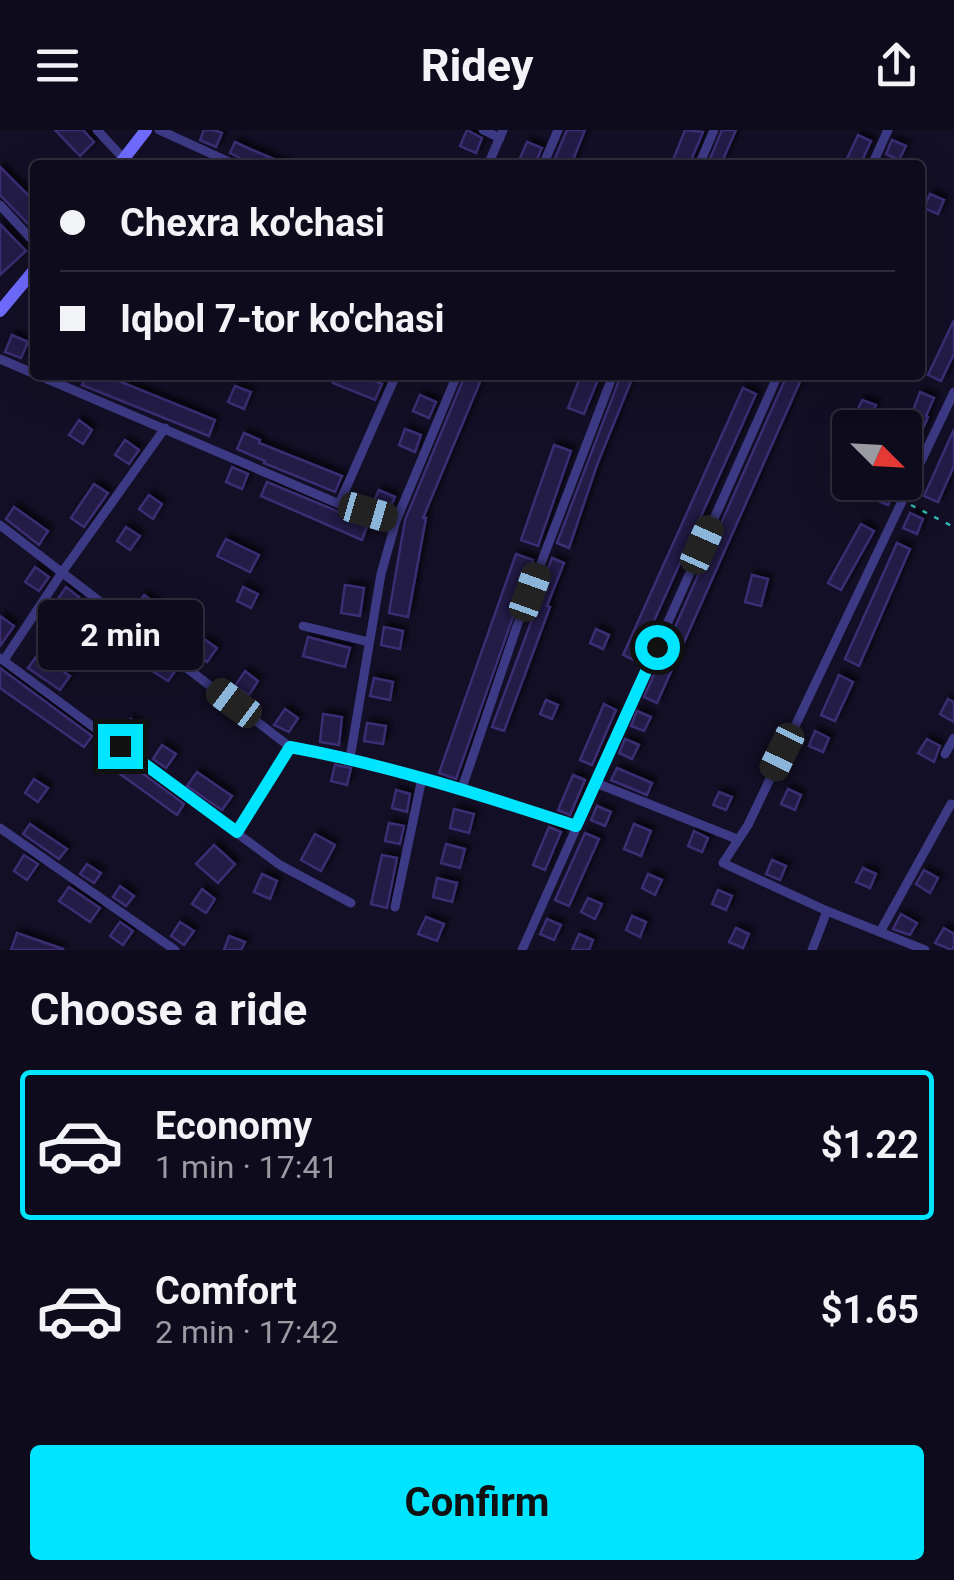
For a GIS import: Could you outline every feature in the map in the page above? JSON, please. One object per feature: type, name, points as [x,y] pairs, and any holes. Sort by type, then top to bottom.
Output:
[{"type":"main road","points":[[124,160],[146,130]]},
{"type":"main road","points":[[0,312],[30,275]]},
{"type":"street","points":[[97,130],[120,160]]},
{"type":"street","points":[[159,130],[224,160]]},
{"type":"street","points":[[483,130],[502,134],[490,160]]},
{"type":"street","points":[[546,160],[558,130]]},
{"type":"street","points":[[701,160],[714,130]]},
{"type":"street","points":[[874,160],[888,130]]},
{"type":"street","points":[[0,206],[30,238]]},
{"type":"street","points":[[0,359],[30,372]]},
{"type":"street","points":[[50,380],[340,504],[396,521]]},
{"type":"street","points":[[340,504],[390,380]]},
{"type":"street","points":[[350,758],[381,574],[396,521],[454,380]]},
{"type":"street","points":[[462,788],[610,380]]},
{"type":"street","points":[[522,950],[776,380]]},
{"type":"street","points":[[922,458],[954,392]]},
{"type":"street","points":[[165,428],[2,659],[280,866],[351,903]]},
{"type":"street","points":[[902,500],[748,824],[723,863],[924,950]]},
{"type":"street","points":[[0,525],[290,747],[350,758],[462,788],[576,826]]},
{"type":"street","points":[[304,626],[370,642]]},
{"type":"street","points":[[945,754],[954,738]]},
{"type":"street","points":[[237,832],[290,747]]},
{"type":"street","points":[[395,907],[422,778]]},
{"type":"street","points":[[596,783],[738,840]]},
{"type":"street","points":[[880,932],[951,804]]},
{"type":"street","points":[[0,828],[175,950]]},
{"type":"street","points":[[812,950],[826,910]]},
{"type":"path","points":[[902,500],[954,527]]},
{"type":"building","points":[[55,130],[83,130],[94,142],[80,156]]},
{"type":"building","points":[[204,130],[222,133],[216,147],[200,140]]},
{"type":"building","points":[[467,130],[482,138],[476,153],[460,146]]},
{"type":"building","points":[[567,130],[585,130],[573,160],[554,160]]},
{"type":"building","points":[[685,130],[703,132],[691,160],[673,160]]},
{"type":"building","points":[[722,130],[736,130],[723,160],[710,159]]},
{"type":"building","points":[[858,135],[871,141],[862,160],[846,160]]},
{"type":"building","points":[[892,140],[906,146],[899,160],[886,154]]},
{"type":"building","points":[[235,142],[276,160],[241,160],[230,153]]},
{"type":"building","points":[[527,142],[542,148],[537,160],[520,158]]},
{"type":"building","points":[[0,167],[30,197],[30,226],[0,195]]},
{"type":"building","points":[[930,194],[944,200],[938,214],[925,206]]},
{"type":"building","points":[[0,224],[26,251],[0,275]]},
{"type":"building","points":[[954,320],[954,354],[941,381],[928,375]]},
{"type":"building","points":[[12,335],[28,342],[21,358],[5,352]]},
{"type":"building","points":[[84,380],[116,380],[215,420],[209,436],[82,385]]},
{"type":"building","points":[[372,380],[382,384],[375,400],[333,383]]},
{"type":"building","points":[[463,380],[481,380],[423,518],[408,617],[389,613],[405,520]]},
{"type":"building","points":[[579,380],[598,380],[584,414],[568,408]]},
{"type":"building","points":[[619,380],[632,380],[569,548],[557,543]]},
{"type":"building","points":[[785,380],[801,380],[657,703],[644,697]]},
{"type":"building","points":[[235,386],[251,392],[244,409],[228,402]]},
{"type":"building","points":[[743,388],[756,394],[636,661],[623,655]]},
{"type":"building","points":[[920,392],[934,398],[922,431],[922,410],[913,410]]},
{"type":"building","points":[[420,395],[436,402],[429,418],[413,411]]},
{"type":"building","points":[[862,400],[876,405],[874,410],[858,410]]},
{"type":"building","points":[[79,420],[92,430],[83,444],[69,435]]},
{"type":"building","points":[[405,429],[421,435],[415,452],[399,445]]},
{"type":"building","points":[[954,429],[954,466],[938,502],[924,496]]},
{"type":"building","points":[[244,433],[260,440],[259,443],[342,476],[335,492],[237,449]]},
{"type":"building","points":[[125,440],[139,450],[129,464],[115,455]]},
{"type":"building","points":[[554,445],[571,451],[538,546],[521,540]]},
{"type":"building","points":[[232,467],[248,474],[242,489],[226,482]]},
{"type":"building","points":[[267,482],[368,524],[362,540],[261,496]]},
{"type":"building","points":[[94,484],[108,493],[84,527],[71,518]]},
{"type":"building","points":[[379,490],[395,497],[389,510],[372,505]]},
{"type":"building","points":[[149,495],[162,504],[153,519],[139,509]]},
{"type":"building","points":[[14,507],[48,531],[39,545],[6,519]]},
{"type":"building","points":[[910,513],[923,519],[917,534],[903,528]]},
{"type":"building","points":[[861,524],[874,531],[841,590],[828,583]]},
{"type":"building","points":[[126,527],[140,536],[130,550],[117,541]]},
{"type":"building","points":[[226,539],[259,555],[250,572],[217,556]]},
{"type":"building","points":[[897,543],[910,549],[859,666],[845,659]]},
{"type":"building","points":[[516,554],[533,560],[456,779],[439,773]]},
{"type":"building","points":[[552,558],[564,563],[504,731],[492,727]]},
{"type":"building","points":[[35,567],[49,577],[39,591],[25,582]]},
{"type":"building","points":[[752,575],[768,579],[761,606],[745,602]]},
{"type":"building","points":[[345,585],[364,588],[360,616],[341,613]]},
{"type":"building","points":[[66,587],[79,597],[70,611],[56,602]]},
{"type":"building","points":[[243,587],[258,594],[251,608],[237,601]]},
{"type":"building","points":[[144,595],[158,605],[148,619],[134,609]]},
{"type":"building","points":[[103,614],[116,624],[107,636],[94,627]]},
{"type":"building","points":[[169,614],[182,623],[173,637],[159,628]]},
{"type":"building","points":[[0,616],[14,626],[0,646]]},
{"type":"building","points":[[384,627],[403,631],[400,649],[381,645]]},
{"type":"building","points":[[596,629],[609,635],[603,649],[590,643]]},
{"type":"building","points":[[308,637],[350,648],[345,667],[303,656]]},
{"type":"building","points":[[134,638],[147,647],[138,659],[125,650]]},
{"type":"building","points":[[204,639],[217,648],[207,662],[194,653]]},
{"type":"building","points":[[38,654],[70,676],[60,690],[28,668]]},
{"type":"building","points":[[163,660],[176,670],[168,681],[154,672]]},
{"type":"building","points":[[0,668],[92,736],[84,747],[0,688]]},
{"type":"building","points":[[245,671],[258,681],[249,695],[235,686]]},
{"type":"building","points":[[839,675],[853,682],[835,721],[821,715]]},
{"type":"building","points":[[374,678],[393,682],[390,700],[370,696]]},
{"type":"building","points":[[948,699],[954,702],[954,722],[940,714]]},
{"type":"building","points":[[546,700],[558,705],[552,719],[540,714]]},
{"type":"building","points":[[604,704],[616,710],[592,765],[580,760]]},
{"type":"building","points":[[285,709],[298,718],[289,732],[274,725]]},
{"type":"building","points":[[637,711],[651,717],[644,731],[631,726]]},
{"type":"building","points":[[323,714],[342,717],[339,745],[320,742]]},
{"type":"building","points":[[131,719],[144,728],[134,743],[121,733]]},
{"type":"building","points":[[367,723],[386,726],[383,744],[364,741]]},
{"type":"building","points":[[815,731],[829,738],[823,752],[809,746]]},
{"type":"building","points":[[625,739],[639,745],[632,759],[619,753]]},
{"type":"building","points":[[927,739],[940,746],[934,762],[918,753]]},
{"type":"building","points":[[103,744],[184,804],[177,815],[95,756]]},
{"type":"building","points":[[162,745],[176,754],[166,768],[153,759]]},
{"type":"building","points":[[335,765],[351,768],[347,785],[331,781]]},
{"type":"building","points":[[617,768],[652,783],[647,795],[611,780]]},
{"type":"building","points":[[197,772],[232,796],[222,810],[187,786]]},
{"type":"building","points":[[573,775],[585,780],[570,815],[558,810]]},
{"type":"building","points":[[34,779],[48,788],[38,802],[25,793]]},
{"type":"building","points":[[788,789],[801,795],[795,810],[781,804]]},
{"type":"building","points":[[396,790],[410,794],[407,812],[392,808]]},
{"type":"building","points":[[719,792],[732,797],[726,810],[713,805]]},
{"type":"building","points":[[597,806],[611,812],[605,826],[591,820]]},
{"type":"building","points":[[454,809],[474,814],[469,833],[450,828]]},
{"type":"building","points":[[389,823],[404,826],[400,844],[385,841]]},
{"type":"building","points":[[30,824],[67,849],[59,859],[23,834]]},
{"type":"building","points":[[634,824],[651,831],[641,856],[624,849]]},
{"type":"building","points":[[549,827],[561,832],[545,870],[533,865]]},
{"type":"building","points":[[694,831],[708,838],[702,852],[688,846]]},
{"type":"building","points":[[585,833],[599,839],[569,906],[555,900]]},
{"type":"building","points":[[315,834],[335,845],[321,871],[301,860]]},
{"type":"building","points":[[446,844],[465,849],[460,868],[441,863]]},
{"type":"building","points":[[214,845],[235,864],[218,883],[196,864]]},
{"type":"building","points":[[24,855],[38,864],[27,880],[14,871]]},
{"type":"building","points":[[382,855],[397,858],[387,908],[371,904]]},
{"type":"building","points":[[772,860],[786,866],[780,880],[766,874]]},
{"type":"building","points":[[87,864],[101,873],[94,883],[80,874]]},
{"type":"building","points":[[863,868],[876,874],[870,888],[856,882]]},
{"type":"building","points":[[924,870],[938,878],[930,893],[916,884]]},
{"type":"building","points":[[262,874],[277,881],[270,899],[254,892]]},
{"type":"building","points":[[648,874],[662,880],[655,895],[642,888]]},
{"type":"building","points":[[437,878],[457,883],[452,902],[433,897]]},
{"type":"building","points":[[120,886],[134,896],[126,906],[113,897]]},
{"type":"building","points":[[69,887],[100,908],[90,922],[59,901]]},
{"type":"building","points":[[202,889],[215,899],[206,913],[192,904]]},
{"type":"building","points":[[718,890],[732,896],[726,910],[712,904]]},
{"type":"building","points":[[588,898],[602,904],[595,919],[581,912]]},
{"type":"building","points":[[901,914],[917,923],[910,935],[893,929]]},
{"type":"building","points":[[632,916],[646,922],[640,937],[626,930]]},
{"type":"building","points":[[426,917],[444,924],[437,941],[418,934]]},
{"type":"building","points":[[547,919],[561,925],[554,940],[540,934]]},
{"type":"building","points":[[120,922],[133,931],[123,945],[110,936]]},
{"type":"building","points":[[180,922],[194,931],[184,945],[171,936]]},
{"type":"building","points":[[736,928],[749,934],[743,948],[729,942]]},
{"type":"building","points":[[944,928],[954,934],[952,950],[935,943]]},
{"type":"building","points":[[17,933],[63,949],[63,950],[11,950]]},
{"type":"building","points":[[579,934],[593,940],[589,950],[572,950]]},
{"type":"building","points":[[229,936],[245,942],[241,950],[224,950]]},
{"type":"route","points":[[120,746],[237,832],[290,747],[350,758],[462,788],[576,826],[657,647]]}]
